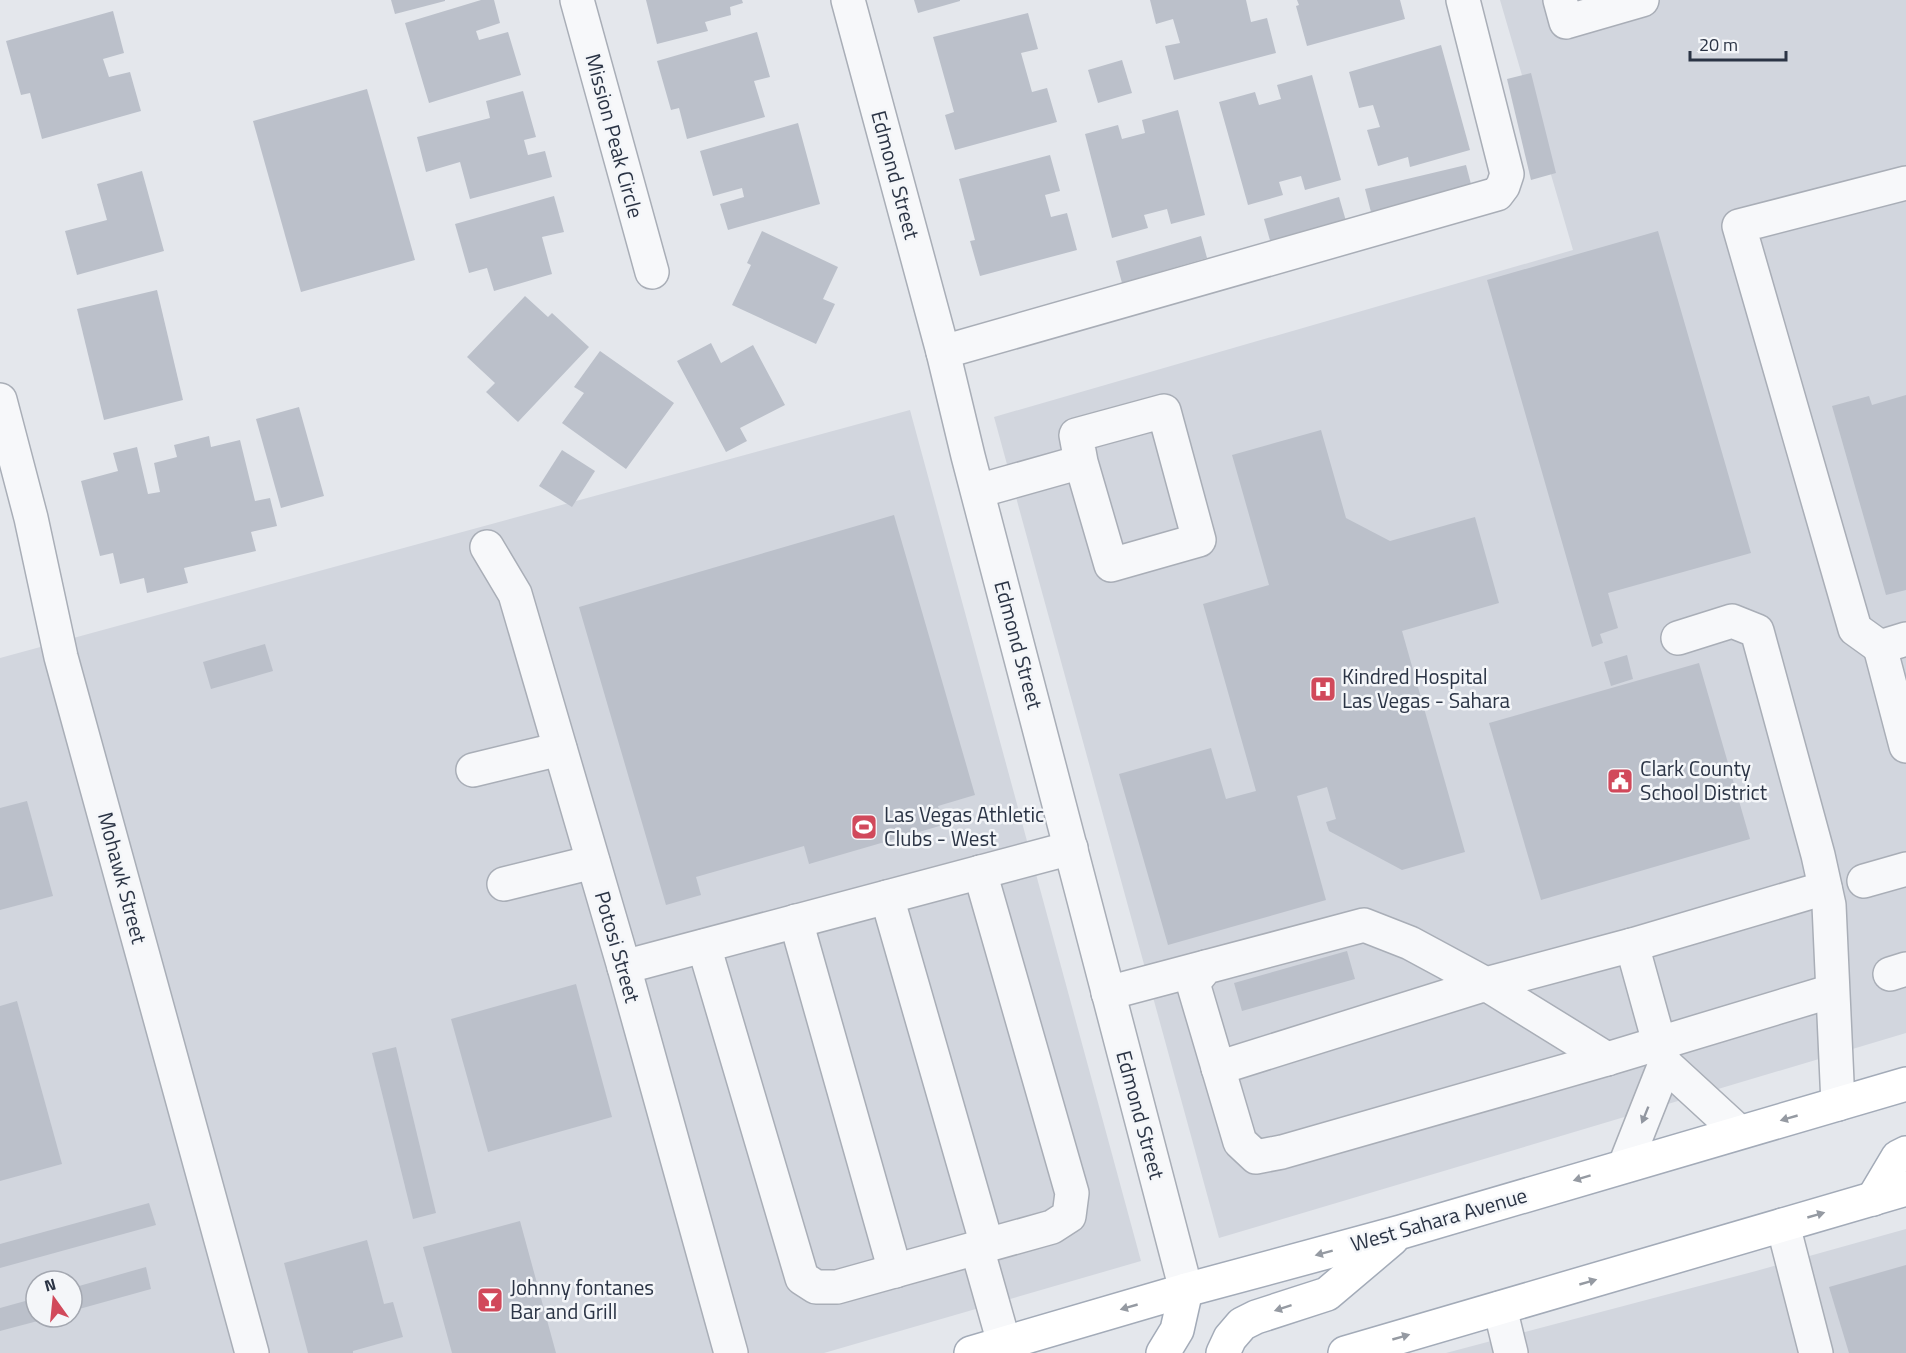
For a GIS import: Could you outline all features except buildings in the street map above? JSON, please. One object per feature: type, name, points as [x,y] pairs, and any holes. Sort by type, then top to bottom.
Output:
[{"type":"main road","name":"West Sahara Avenue","points":[[971,1353],[1186,1290],[1401,1232],[1739,1131],[1906,1084]]},
{"type":"main road","points":[[1874,1199],[1898,1157],[1906,1153]]},
{"type":"main road","points":[[1345,1353],[1906,1189]]},
{"type":"main road","points":[[1223,1353],[1230,1338],[1242,1324],[1256,1317],[1327,1294],[1401,1232]]},
{"type":"main road","points":[[1163,1353],[1178,1330],[1186,1290]]},
{"type":"street","name":"Mission Peak Circle","points":[[577,0],[652,272]]},
{"type":"street","name":"Edmond Street","points":[[848,0],[943,352],[1186,1290]]},
{"type":"street","points":[[943,352],[1497,194],[1507,174],[1463,0]]},
{"type":"street","points":[[1560,0],[1566,22],[1642,0]]},
{"type":"street","points":[[1906,183],[1739,226],[1855,629],[1893,643],[1906,746]]},
{"type":"street","name":"Mohawk Street","points":[[0,400],[31,518],[61,657],[252,1353]]},
{"type":"street","points":[[1164,411],[1199,540],[1111,565],[1081,462],[1076,435],[1164,411]]},
{"type":"street","points":[[978,491],[1081,462]]},
{"type":"street","name":"Potosi Street","points":[[487,547],[516,594],[624,968],[731,1353]]},
{"type":"street","points":[[1678,638],[1732,621],[1757,631],[1818,855],[1829,905],[1838,1104]]},
{"type":"street","points":[[473,770],[560,749]]},
{"type":"street","points":[[624,968],[1071,848]]},
{"type":"street","points":[[504,884],[593,862]]},
{"type":"street","points":[[1864,881],[1906,869]]},
{"type":"street","points":[[704,946],[802,1278],[816,1287],[837,1287],[1052,1227],[1069,1216],[1072,1193],[980,872]]},
{"type":"street","points":[[1218,1068],[1486,984],[1632,945],[1825,888]]},
{"type":"street","points":[[887,897],[982,1247],[1004,1343]]},
{"type":"street","points":[[796,921],[895,1271]]},
{"type":"street","points":[[1108,993],[1364,925],[1410,943],[1486,984],[1607,1059]]},
{"type":"street","points":[[1632,945],[1663,1053],[1739,1131]]},
{"type":"street","points":[[1206,967],[1193,983],[1240,1142],[1256,1157],[1282,1152],[1607,1059],[1663,1053],[1833,991]]},
{"type":"street","points":[[1625,1165],[1663,1053]]},
{"type":"street","points":[[1783,1225],[1816,1353]]},
{"type":"street","points":[[1500,1308],[1511,1353]]},
{"type":"shaded area","name":"Clark County School District","points":[[1500,0],[1906,0],[1906,1033],[1219,1238],[994,417],[1573,250]]},
{"type":"shaded area","points":[[910,410],[1141,1261],[824,1353],[0,1353],[0,658]]},
{"type":"shaded area","points":[[1906,1229],[1906,1353],[1446,1353],[1756,1271]]},
{"type":"place","name":"Kindred Hospital Las Vegas - Sahara","points":[[1323,689]]},
{"type":"place","name":"Clark County School District","points":[[1620,781]]},
{"type":"place","name":"Las Vegas Athletic Clubs - West","points":[[864,827]]},
{"type":"place","name":"Johnny fontanes Bar and Grill","points":[[490,1300]]}]
